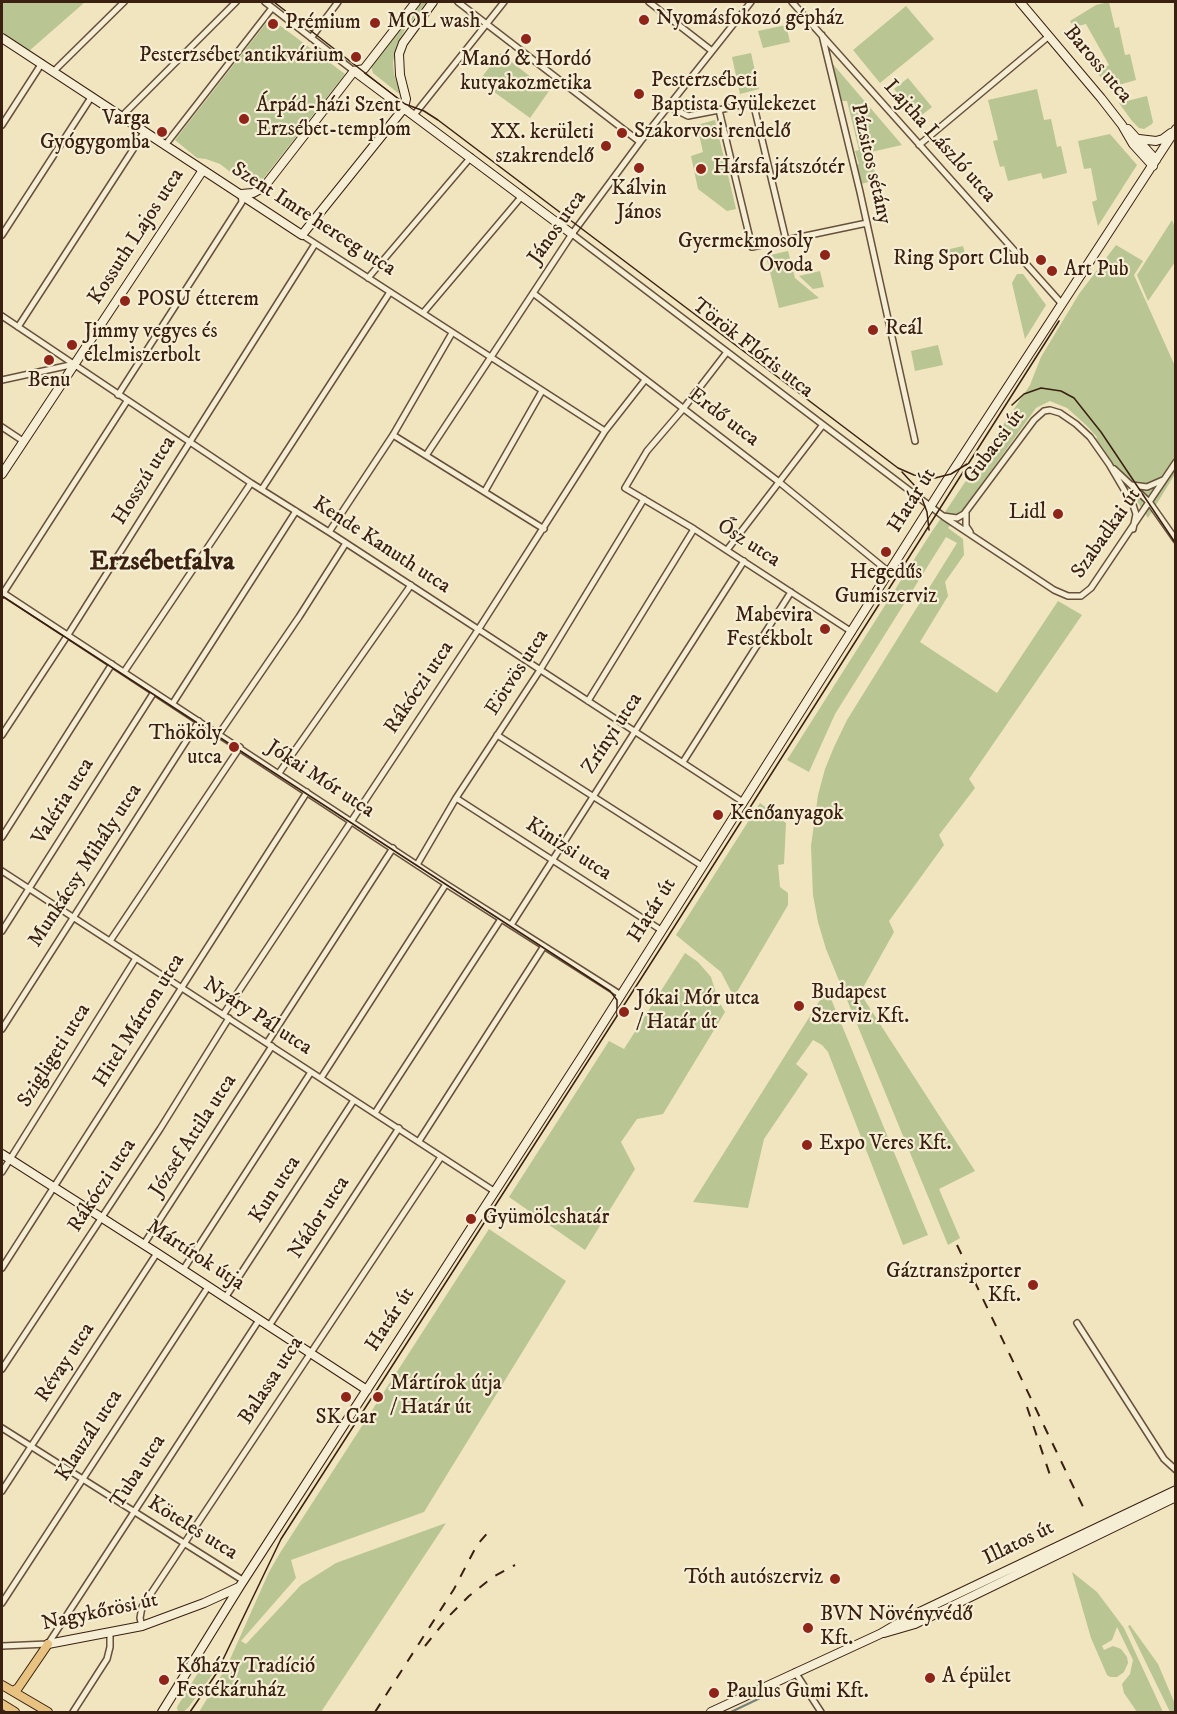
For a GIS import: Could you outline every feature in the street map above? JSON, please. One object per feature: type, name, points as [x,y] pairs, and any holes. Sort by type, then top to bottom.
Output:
[{"type":"main road","points":[[14,1691],[48,1644]]},
{"type":"main road","points":[[2,1685],[48,1713]]},
{"type":"main road","points":[[2,1704],[15,1713]]},
{"type":"street","points":[[54,71],[124,2]]},
{"type":"street","points":[[122,116],[236,2]]},
{"type":"street","name":"Török Flóris utca","points":[[265,2],[931,507]]},
{"type":"street","points":[[310,38],[338,2]]},
{"type":"street","points":[[261,208],[258,200],[264,187],[354,71],[364,69],[416,2]]},
{"type":"street","points":[[302,235],[404,108],[406,99],[400,75],[399,54],[403,43],[433,2]]},
{"type":"street","points":[[458,2],[640,142]]},
{"type":"street","points":[[414,115],[504,2]]},
{"type":"street","points":[[649,2],[712,51]]},
{"type":"street","name":"János utca","points":[[427,454],[572,234],[640,142],[751,2]]},
{"type":"street","name":"Lajtha László utca","points":[[792,2],[1062,304]]},
{"type":"street","name":"Baross utca","points":[[1020,2],[1122,124],[1139,139],[1155,163]]},
{"type":"street","points":[[166,144],[272,8]]},
{"type":"street","name":"Pázsitos sétány","points":[[822,35],[860,192],[915,441]]},
{"type":"street","points":[[919,145],[1049,36]]},
{"type":"street","name":"Szent Imre herceg utca","points":[[2,38],[605,431]]},
{"type":"street","points":[[2,126],[42,63]]},
{"type":"street","points":[[2,235],[92,96]]},
{"type":"street","points":[[669,106],[688,116],[753,102],[786,240]]},
{"type":"street","points":[[719,110],[752,247],[867,223]]},
{"type":"street","name":"Baross utca","points":[[1122,124],[1133,144],[1155,163]]},
{"type":"street","points":[[1139,139],[1156,141],[1175,130]]},
{"type":"street","name":"Határ út","points":[[162,1713],[242,1583],[1175,130]]},
{"type":"street","points":[[18,327],[145,131]]},
{"type":"street","points":[[368,278],[471,157]]},
{"type":"street","name":"Kossuth Lajos utca","points":[[2,474],[202,170]]},
{"type":"street","points":[[118,394],[242,202],[241,194],[253,193],[264,187]]},
{"type":"street","points":[[423,314],[522,196]]},
{"type":"street","name":"Hosszú utca","points":[[2,735],[315,244]]},
{"type":"street","points":[[262,489],[390,292]]},
{"type":"street","name":"Erdő utca","points":[[533,293],[779,482],[890,572]]},
{"type":"street","name":"Kende Kanuth utca","points":[[2,316],[251,483],[743,802]]},
{"type":"street","points":[[329,532],[393,435],[452,333]]},
{"type":"street","points":[[683,409],[727,352]]},
{"type":"street","points":[[2,380],[75,364]]},
{"type":"street","name":"Rákóczi utca","points":[[2,1369],[102,1217],[226,1017],[352,821],[544,529],[605,431],[645,380]]},
{"type":"street","points":[[485,491],[542,391]]},
{"type":"street","points":[[2,593],[127,401]]},
{"type":"street","name":"Ősz utca","points":[[683,409],[647,451],[625,488],[694,529],[852,632]]},
{"type":"street","name":"Gubacsi út","points":[[943,516],[959,518],[1028,428],[1044,411],[1050,410],[1060,413],[1076,424],[1090,437],[1109,464],[1133,505],[1136,514],[1133,529]]},
{"type":"street","points":[[726,550],[822,426]]},
{"type":"street","points":[[2,427],[23,441]]},
{"type":"street","points":[[393,435],[427,454],[544,529]]},
{"type":"street","name":"Szabadkai út","points":[[943,516],[1054,590],[1063,595],[1075,597],[1091,588],[1133,529],[1176,462]]},
{"type":"street","name":"Gubacsi út","points":[[1109,464],[1150,503],[1176,540]]},
{"type":"street","name":"Szabadkai út","points":[[1129,483],[1134,487],[1147,487],[1157,484],[1166,477]]},
{"type":"street","points":[[124,672],[251,483]]},
{"type":"street","name":"Eötvös utca","points":[[418,863],[456,798],[540,670],[644,499]]},
{"type":"street","points":[[931,507],[943,516]]},
{"type":"street","points":[[968,509],[965,518],[966,526],[975,538]]},
{"type":"street","points":[[173,703],[296,511]]},
{"type":"street","points":[[588,701],[694,529]]},
{"type":"street","points":[[219,734],[299,617],[346,543]]},
{"type":"street","name":"Zrínyi utca","points":[[511,925],[744,561]]},
{"type":"street","points":[[279,773],[411,585]]},
{"type":"street","points":[[683,762],[791,592]]},
{"type":"street","name":"Jókai Mór utca","points":[[2,593],[418,863],[446,884],[621,995]]},
{"type":"street","points":[[2,837],[112,664]]},
{"type":"street","name":"Valéria utca","points":[[2,931],[154,692]]},
{"type":"street","name":"Munkácsy Mihály utca","points":[[2,1029],[199,721]]},
{"type":"street","points":[[497,735],[702,866]]},
{"type":"street","points":[[110,941],[240,747]]},
{"type":"street","name":"Hitel Márton utca","points":[[2,1268],[307,792]]},
{"type":"street","name":"Kinizsi utca","points":[[456,798],[661,930]]},
{"type":"street","name":"József Attila utca","points":[[144,1244],[393,848]]},
{"type":"street","name":"Nyáry Pál utca","points":[[2,871],[494,1191]]},
{"type":"street","points":[[321,1078],[446,884]]},
{"type":"street","points":[[375,1113],[501,919]]},
{"type":"street","points":[[419,1141],[544,946]]},
{"type":"street","name":"Szigligeti utca","points":[[2,1172],[136,958]]},
{"type":"street","points":[[183,1269],[311,1072]]},
{"type":"street","name":"Kun utca","points":[[225,1298],[354,1100]]},
{"type":"street","name":"Nádor utca","points":[[269,1326],[399,1128]]},
{"type":"street","name":"Mártírok útja","points":[[2,1154],[158,1252],[367,1390]]},
{"type":"street","name":"Balassa utca","points":[[142,1626],[140,1613],[142,1607],[441,1157]]},
{"type":"street","name":"Révay utca","points":[[2,1491],[158,1252]]},
{"type":"street","name":"Klauzál utca","points":[[2,1603],[208,1287]]},
{"type":"street","name":"Tuba utca","points":[[48,1644],[259,1320]]},
{"type":"street","points":[[1077,1323],[1164,1459],[1176,1470]]},
{"type":"street","name":"Köteles utca","points":[[2,1428],[242,1583]]},
{"type":"street","name":"Illatos út","points":[[711,1713],[880,1634],[909,1617],[1176,1490]]},
{"type":"street","name":"Illatos út","points":[[880,1634],[915,1624],[1176,1497]]},
{"type":"street","name":"Nagykőrösi út","points":[[2,1646],[48,1644],[110,1634],[142,1626],[204,1603],[242,1583]]},
{"type":"street","points":[[204,1603],[214,1603],[225,1611]]},
{"type":"street","points":[[73,1713],[107,1659],[110,1634]]},
{"type":"street","points":[[795,1672],[821,1713]]},
{"type":"green space","points":[[2,2],[85,2],[29,51],[2,32]]},
{"type":"green space","points":[[421,2],[427,2],[406,28],[397,44],[393,62],[400,92],[398,93],[373,73],[371,66]]},
{"type":"green space","points":[[1109,2],[1115,28],[1119,27],[1125,55],[1130,54],[1136,80],[1108,88],[1097,72],[1109,65],[1086,24],[1074,27],[1070,21],[1096,5]]},
{"type":"green space","points":[[906,6],[934,39],[880,83],[853,50]]},
{"type":"green space","points":[[270,18],[345,74],[263,179],[255,184],[246,184],[220,164],[197,158],[175,140]]},
{"type":"green space","points":[[786,25],[790,42],[763,48],[758,31]]},
{"type":"green space","points":[[500,53],[549,91],[530,118],[479,81]]},
{"type":"green space","points":[[751,53],[759,89],[740,94],[732,57]]},
{"type":"green space","points":[[832,63],[902,145],[871,152],[876,180],[861,184],[855,151],[859,150],[847,101],[842,101]]},
{"type":"green space","points":[[908,78],[932,107],[918,118],[894,89]]},
{"type":"green space","points":[[1037,89],[1044,120],[1051,119],[1057,147],[1061,146],[1067,173],[1043,179],[1041,173],[1008,181],[1004,166],[1000,167],[993,141],[998,140],[988,100]]},
{"type":"green space","points":[[1147,96],[1153,122],[1144,129],[1139,128],[1132,121],[1119,103]]},
{"type":"green space","points":[[715,120],[736,209],[727,211],[698,189],[691,156],[703,152],[697,125]]},
{"type":"green space","points":[[1110,134],[1137,165],[1098,226],[1092,202],[1097,200],[1091,168],[1084,169],[1078,141]]},
{"type":"green space","points":[[1172,220],[1175,228],[1175,262],[1148,301],[1137,275]]},
{"type":"green space","points":[[1116,245],[1143,261],[1134,275],[1175,366],[1175,474],[1148,518],[1096,439],[1097,437],[1067,408],[1050,401],[1036,408],[948,528],[963,539],[964,555],[945,582],[948,596],[920,642],[997,693],[1058,601],[1082,615],[969,779],[975,788],[939,835],[944,845],[889,921],[894,932],[860,993],[975,1171],[939,1189],[960,1238],[948,1245],[826,949],[813,895],[811,846],[818,795],[825,769],[847,720],[957,543],[946,537],[835,714],[809,772],[787,760],[929,536],[1030,385],[1041,357],[1079,294]]},
{"type":"green space","points":[[963,246],[966,257],[944,262],[941,251]]},
{"type":"green space","points":[[788,251],[795,278],[819,298],[779,308],[766,256]]},
{"type":"green space","points":[[820,271],[824,287],[813,289],[799,276]]},
{"type":"green space","points":[[1017,274],[1023,274],[1046,305],[1025,339],[1012,283]]},
{"type":"green space","points":[[938,345],[943,365],[915,371],[911,351]]},
{"type":"green space","points":[[760,803],[786,823],[784,864],[778,865],[780,887],[788,893],[788,905],[734,997],[721,972],[676,935]]},
{"type":"green space","points":[[685,953],[698,962],[711,977],[718,1000],[725,1012],[663,1114],[637,1119],[621,1142],[635,1169],[585,1250],[509,1197],[609,1041],[624,1049]]},
{"type":"green space","points":[[827,989],[928,1235],[903,1245],[828,1052],[813,1040],[796,1064],[808,1074],[764,1139],[748,1208],[693,1202]]},
{"type":"green space","points":[[489,1229],[566,1281],[424,1512],[291,1560],[296,1578],[241,1641],[246,1644],[301,1585],[336,1563],[446,1523],[321,1712],[199,1712],[227,1666],[269,1572],[280,1553]]},
{"type":"green space","points":[[1072,1572],[1097,1592],[1124,1628],[1163,1712],[1137,1712],[1124,1693],[1122,1684],[1130,1674],[1133,1660],[1117,1627],[1112,1640],[1102,1646],[1104,1650],[1113,1646],[1121,1649],[1128,1663],[1124,1672],[1117,1677],[1107,1675],[1091,1638]]},
{"type":"green space","points":[[1130,1625],[1158,1664],[1175,1704],[1175,1712],[1170,1712],[1128,1626]]},
{"type":"green space","points":[[206,1666],[212,1675],[188,1708],[183,1712],[178,1712],[177,1707],[201,1668]]},
{"type":"waterway","points":[[731,1712],[779,1689]]},
{"type":"tram line","points":[[274,2],[405,104],[424,111],[438,120],[898,468],[914,475],[935,478],[951,474],[967,464]]},
{"type":"tram line","points":[[190,1712],[216,1674],[281,1539],[669,935],[1059,321]]},
{"type":"tram line","points":[[1012,405],[1024,394],[1041,388],[1061,391],[1074,398],[1101,432],[1176,544]]},
{"type":"tram line","points":[[902,472],[921,496],[927,512],[929,530]]},
{"type":"tram line","points":[[2,596],[610,991],[617,1000],[617,1016]]},
{"type":"railway","points":[[957,1245],[1086,1513]]},
{"type":"railway","points":[[1027,1407],[1051,1478]]},
{"type":"railway","points":[[375,1712],[454,1589],[477,1545],[490,1530]]},
{"type":"railway","points":[[425,1646],[469,1596],[493,1577],[515,1565]]},
{"type":"place","name":"Nyomásfokozó gépház","points":[[644,20]]},
{"type":"place","name":"MOL wash","points":[[375,23]]},
{"type":"place","name":"Prémium","points":[[273,24]]},
{"type":"place","name":"Manó & Hordó kutyakozmetika","points":[[526,39]]},
{"type":"place","name":"Pesterzsébet antikvárium","points":[[356,57]]},
{"type":"place","name":"Pesterzsébeti Baptista Gyülekezet","points":[[639,94]]},
{"type":"place","name":"Árpád-házi Szent Erzsébet-templom","points":[[244,119]]},
{"type":"place","name":"Varga Gyógygomba","points":[[162,132]]},
{"type":"place","name":"Szakorvosi rendelő","points":[[622,133]]},
{"type":"place","name":"XX. kerületi szakrendelő","points":[[606,146]]},
{"type":"place","name":"Kálvin János","points":[[639,168]]},
{"type":"place","name":"Hársfa játszótér","points":[[701,169]]},
{"type":"place","name":"Gyermekmosoly Óvoda","points":[[825,255]]},
{"type":"place","name":"Ring Sport Club","points":[[1041,260]]},
{"type":"place","name":"Art Pub","points":[[1052,271]]},
{"type":"place","name":"POSU étterem","points":[[125,301]]},
{"type":"place","name":"Reál","points":[[873,330]]},
{"type":"place","name":"Jimmy vegyes és élelmiszerbolt","points":[[72,345]]},
{"type":"place","name":"Benu","points":[[49,360]]},
{"type":"place","name":"Lidl","points":[[1058,514]]},
{"type":"place","name":"Hegedűs Gumiszerviz","points":[[886,552]]},
{"type":"place","name":"Mabevira Festékbolt","points":[[825,629]]},
{"type":"place","name":"Thököly utca","points":[[234,747]]},
{"type":"place","name":"Kenőanyagok","points":[[718,815]]},
{"type":"place","name":"Budapest Szerviz Kft.","points":[[799,1006]]},
{"type":"place","name":"Jókai Mór utca / Határ út","points":[[624,1012]]},
{"type":"place","name":"Expo Veres Kft.","points":[[807,1145]]},
{"type":"place","name":"Gyümölcshatár","points":[[471,1219]]},
{"type":"place","name":"Gáztranszporter Kft.","points":[[1033,1285]]},
{"type":"place","name":"SK Car","points":[[346,1397]]},
{"type":"place","name":"Mártírok útja / Határ út","points":[[378,1397]]},
{"type":"place","name":"Tóth autószerviz","points":[[835,1579]]},
{"type":"place","name":"BVN Növényvédő Kft.","points":[[808,1628]]},
{"type":"place","name":"A épület","points":[[930,1678]]},
{"type":"place","name":"Kőházy Tradíció Festékáruház","points":[[164,1680]]},
{"type":"place","name":"Paulus Gumi Kft.","points":[[714,1693]]},
{"type":"district","name":"Erzsébetfalva","points":[[162,563]]}]
